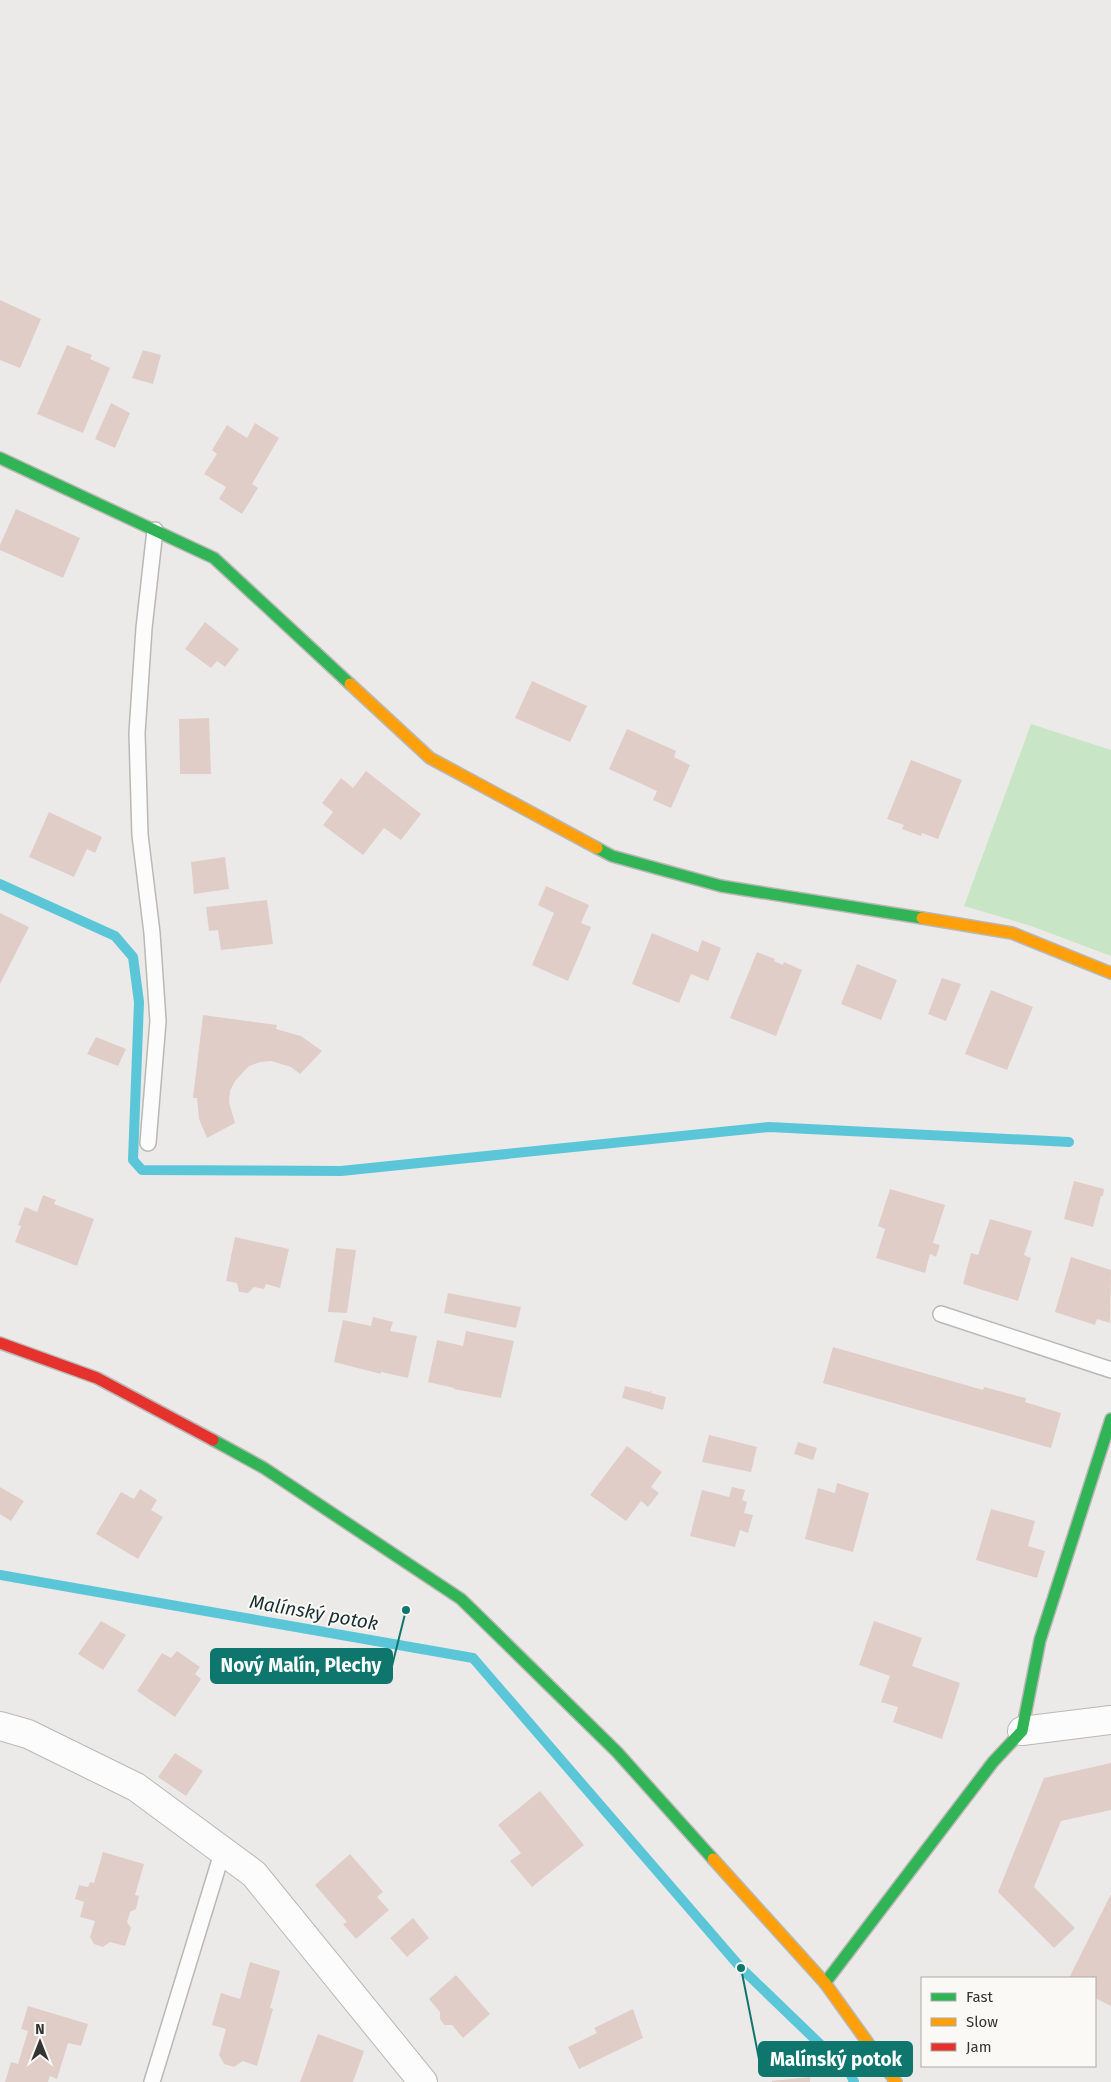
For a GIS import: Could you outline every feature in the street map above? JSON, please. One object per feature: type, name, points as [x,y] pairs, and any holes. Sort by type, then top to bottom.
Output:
[{"type":"street","points":[[0,458],[214,558],[430,758],[612,856],[721,886],[1012,933],[1111,973]]},
{"type":"street","points":[[0,1343],[97,1378],[264,1468],[461,1599],[617,1752],[825,1983],[896,2082]]},
{"type":"street","points":[[825,1983],[993,1762],[1022,1731],[1040,1640],[1111,1419]]},
{"type":"street","points":[[1022,1731],[1111,1720]]},
{"type":"street","points":[[0,1726],[28,1734],[136,1787],[254,1874],[423,2082]]},
{"type":"lane","points":[[148,1143],[158,1021],[152,934],[140,835],[137,733],[144,628],[154,530]]},
{"type":"lane","points":[[941,1314],[1111,1370]]},
{"type":"lane","points":[[152,2082],[223,1850]]},
{"type":"green space","points":[[1031,724],[1111,750],[1111,956],[1031,926],[964,906]]},
{"type":"building","points":[[0,300],[41,319],[20,368],[0,360]]},
{"type":"building","points":[[67,345],[92,355],[90,359],[110,368],[83,433],[37,414]]},
{"type":"building","points":[[143,350],[161,355],[153,384],[132,378]]},
{"type":"building","points":[[111,403],[130,413],[115,448],[95,439]]},
{"type":"building","points":[[255,423],[279,438],[252,484],[258,488],[242,514],[219,499],[226,487],[204,474],[217,454],[212,450],[227,425],[247,438]]},
{"type":"building","points":[[16,509],[80,538],[63,578],[0,550],[0,545]]},
{"type":"building","points":[[205,622],[239,649],[225,667],[217,661],[211,668],[185,649]]},
{"type":"building","points":[[532,681],[587,706],[570,742],[515,718]]},
{"type":"building","points":[[209,718],[211,774],[180,774],[179,719]]},
{"type":"building","points":[[627,729],[676,751],[674,757],[690,765],[671,808],[653,800],[657,791],[609,769]]},
{"type":"building","points":[[911,760],[962,780],[938,839],[922,833],[921,836],[902,829],[904,825],[887,819]]},
{"type":"building","points":[[366,771],[421,814],[401,840],[384,828],[363,855],[323,825],[333,812],[322,803],[341,778],[353,788]]},
{"type":"building","points":[[49,812],[102,837],[95,853],[87,849],[74,877],[29,857]]},
{"type":"building","points":[[225,857],[229,889],[194,894],[191,862]]},
{"type":"building","points":[[546,886],[589,905],[581,923],[591,927],[568,981],[532,965],[554,913],[538,905]]},
{"type":"building","points":[[267,900],[273,944],[221,950],[218,930],[209,931],[206,907]]},
{"type":"building","points":[[0,913],[29,927],[0,984]]},
{"type":"building","points":[[652,933],[698,952],[702,940],[721,948],[708,981],[691,974],[679,1003],[632,984]]},
{"type":"building","points":[[757,952],[775,959],[774,961],[783,965],[784,962],[802,970],[776,1036],[730,1018]]},
{"type":"building","points":[[857,964],[897,980],[881,1020],[841,1004]]},
{"type":"building","points":[[942,978],[961,984],[946,1021],[928,1014]]},
{"type":"building","points":[[991,990],[1033,1007],[1007,1070],[965,1054]]},
{"type":"building","points":[[203,1015],[277,1025],[276,1029],[301,1036],[322,1051],[300,1074],[291,1067],[271,1061],[249,1066],[235,1081],[230,1091],[229,1102],[235,1123],[207,1138],[199,1119],[197,1098],[193,1098]]},
{"type":"building","points":[[96,1037],[126,1049],[118,1066],[87,1054]]},
{"type":"building","points":[[1074,1181],[1104,1189],[1093,1227],[1064,1219]]},
{"type":"building","points":[[890,1189],[945,1205],[933,1243],[940,1245],[936,1257],[930,1254],[925,1273],[876,1258],[885,1229],[878,1226]]},
{"type":"building","points":[[43,1195],[56,1200],[54,1204],[94,1219],[77,1266],[15,1242],[21,1226],[18,1225],[25,1207],[37,1212]]},
{"type":"building","points":[[990,1219],[1032,1231],[1024,1255],[1031,1258],[1018,1301],[963,1284],[971,1253],[978,1255]]},
{"type":"building","points":[[235,1237],[289,1249],[280,1288],[266,1284],[264,1289],[254,1287],[248,1293],[239,1292],[237,1283],[226,1281]]},
{"type":"building","points":[[336,1248],[356,1250],[347,1313],[328,1312]]},
{"type":"building","points":[[1071,1257],[1111,1270],[1110,1323],[1097,1319],[1095,1325],[1055,1312]]},
{"type":"building","points":[[448,1293],[521,1307],[516,1328],[444,1313]]},
{"type":"building","points":[[373,1317],[393,1322],[390,1331],[417,1336],[408,1378],[381,1372],[381,1374],[334,1362],[343,1320],[371,1326]]},
{"type":"building","points":[[466,1331],[514,1341],[501,1398],[428,1382],[437,1340],[463,1346]]},
{"type":"building","points":[[833,1347],[983,1390],[984,1387],[1026,1398],[1025,1402],[1061,1413],[1051,1448],[823,1383]]},
{"type":"building","points":[[625,1386],[649,1392],[652,1391],[651,1393],[666,1397],[663,1410],[622,1398]]},
{"type":"building","points":[[709,1435],[757,1447],[751,1472],[702,1462]]},
{"type":"building","points":[[798,1442],[817,1448],[813,1460],[794,1454]]},
{"type":"building","points":[[627,1446],[662,1472],[651,1487],[659,1493],[648,1507],[641,1501],[626,1521],[590,1495]]},
{"type":"building","points":[[837,1483],[869,1493],[853,1552],[805,1539],[818,1488],[835,1493]]},
{"type":"building","points":[[0,1487],[24,1501],[11,1521],[0,1514]]},
{"type":"building","points":[[732,1487],[745,1490],[742,1500],[747,1502],[744,1513],[753,1515],[748,1533],[740,1530],[735,1547],[690,1536],[702,1490],[729,1497]]},
{"type":"building","points":[[140,1489],[157,1500],[151,1510],[163,1517],[138,1559],[96,1534],[121,1492],[134,1499]]},
{"type":"building","points":[[991,1509],[1035,1521],[1028,1546],[1045,1551],[1037,1578],[976,1560]]},
{"type":"building","points":[[101,1621],[126,1635],[103,1670],[78,1654]]},
{"type":"building","points":[[874,1621],[922,1638],[912,1666],[960,1683],[942,1739],[893,1722],[898,1707],[881,1702],[890,1676],[859,1665]]},
{"type":"building","points":[[177,1651],[200,1667],[195,1674],[201,1679],[175,1717],[137,1691],[162,1653],[171,1658]]},
{"type":"building","points":[[175,1753],[203,1771],[186,1796],[158,1777]]},
{"type":"building","points":[[1111,1763],[1111,1810],[1061,1821],[1034,1887],[1075,1928],[1054,1948],[998,1892],[1044,1778]]},
{"type":"building","points":[[540,1791],[584,1845],[532,1887],[510,1861],[521,1853],[498,1825]]},
{"type":"building","points":[[103,1852],[144,1864],[135,1895],[139,1896],[136,1909],[130,1912],[127,1922],[131,1928],[125,1946],[110,1942],[103,1947],[94,1944],[90,1937],[95,1921],[80,1917],[84,1902],[75,1899],[79,1885],[88,1887],[90,1882],[94,1883]]},
{"type":"building","points":[[350,1854],[383,1892],[377,1897],[389,1910],[356,1939],[343,1924],[347,1922],[315,1885]]},
{"type":"building","points":[[1111,1894],[1111,2006],[1096,1998],[1096,1977],[1070,1977]]},
{"type":"building","points":[[413,1918],[429,1938],[407,1957],[390,1938]]},
{"type":"building","points":[[250,1962],[280,1971],[270,2008],[273,2009],[257,2066],[243,2061],[234,2067],[224,2064],[219,2055],[226,2029],[212,2025],[221,1993],[240,1999]]},
{"type":"building","points":[[456,1975],[490,2014],[463,2038],[452,2025],[444,2025],[440,2019],[440,2012],[429,1999]]},
{"type":"building","points":[[28,2006],[88,2024],[81,2046],[68,2043],[57,2079],[50,2076],[48,2082],[5,2082],[11,2062],[18,2064],[28,2031],[21,2029]]},
{"type":"building","points":[[633,2009],[643,2038],[579,2069],[568,2047],[597,2033],[594,2028]]},
{"type":"building","points":[[318,2034],[364,2051],[353,2082],[300,2082]]},
{"type":"building","points":[[810,2077],[810,2082],[772,2082],[772,2081]]},
{"type":"waterway","points":[[0,884],[115,936],[133,957],[139,1002],[133,1160],[142,1170],[341,1171],[769,1127],[1069,1142]]},
{"type":"waterway","name":"Malínský potok","points":[[0,1575],[473,1658],[741,1968],[850,2073],[854,2082]]},
{"type":"traffic: fast","points":[[0,458],[214,558],[350,684]]},
{"type":"traffic: fast","points":[[597,848],[612,856],[721,886],[922,918]]},
{"type":"traffic: fast","points":[[825,1983],[993,1762],[1022,1731],[1040,1640],[1111,1419]]},
{"type":"traffic: fast","points":[[213,1440],[264,1468],[461,1599],[617,1752],[713,1859]]},
{"type":"traffic: slow","points":[[350,684],[430,758],[597,848]]},
{"type":"traffic: slow","points":[[922,918],[1012,933],[1111,973]]},
{"type":"traffic: slow","points":[[713,1859],[825,1983],[896,2082]]},
{"type":"traffic: jam","points":[[0,1343],[97,1378],[213,1440]]},
{"type":"place","name":"Nový Malín, Plechy","points":[[406,1610]]},
{"type":"place","name":"Malínský potok","points":[[741,1968]]}]
